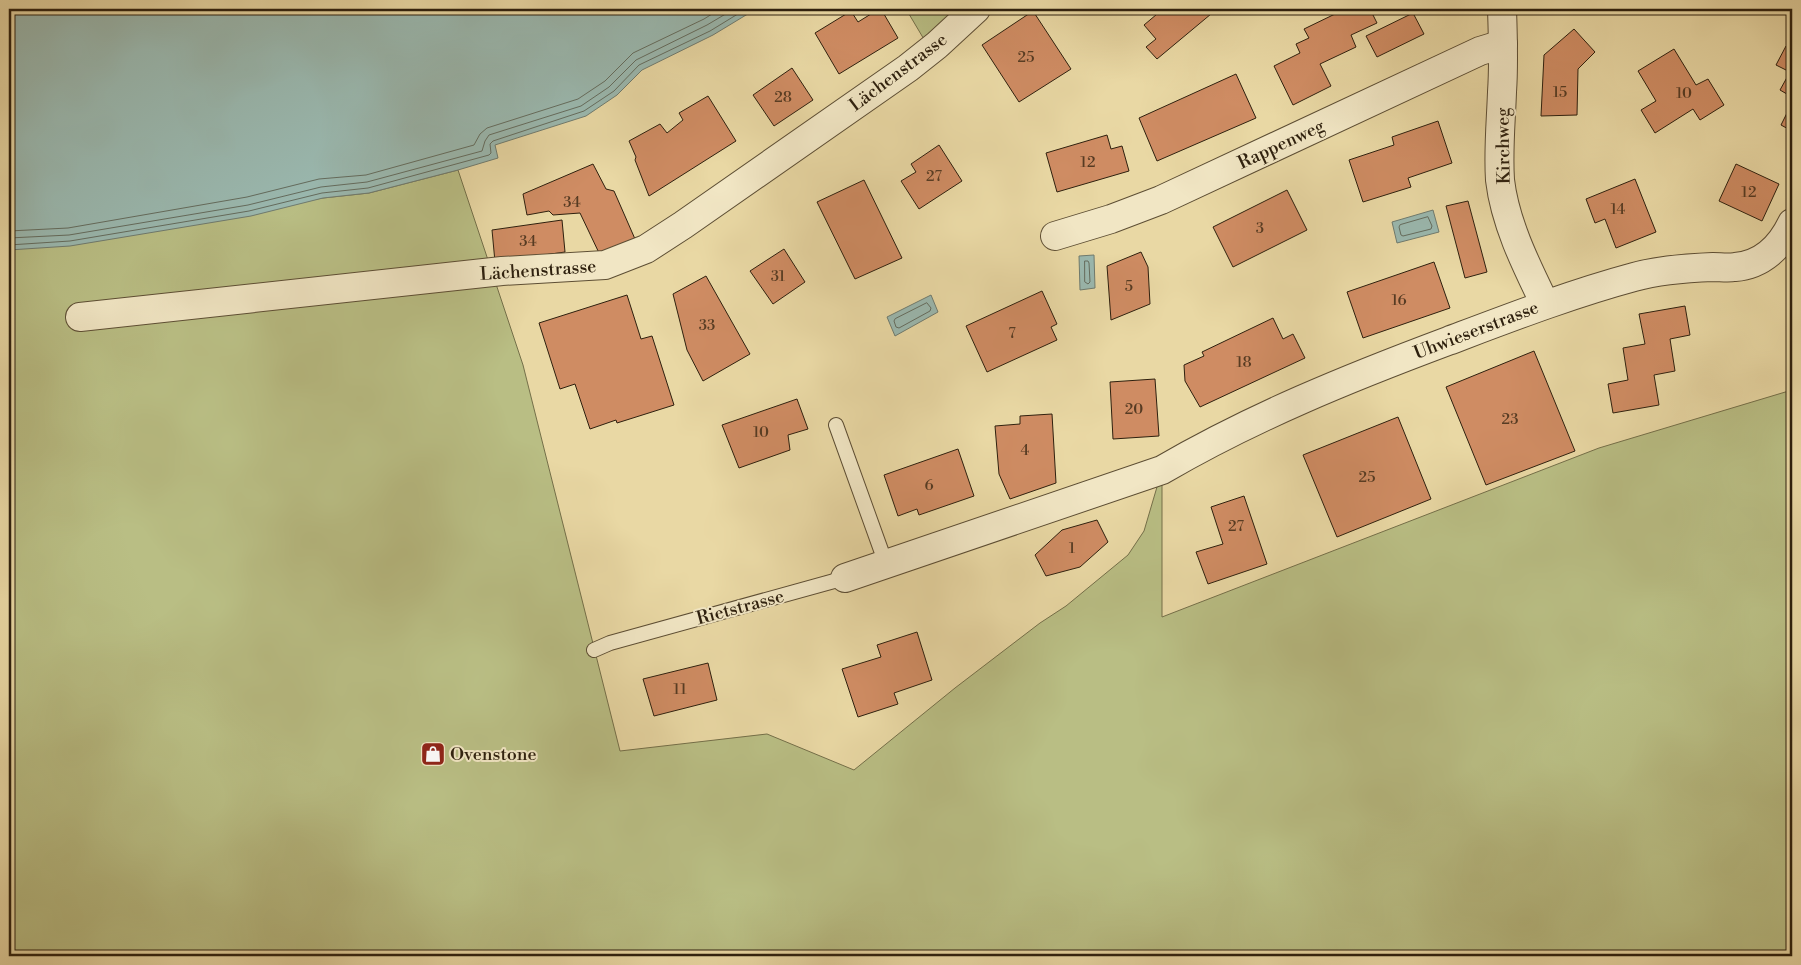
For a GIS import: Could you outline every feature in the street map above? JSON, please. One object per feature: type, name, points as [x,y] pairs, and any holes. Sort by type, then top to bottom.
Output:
[{"type":"street","name":"Lächenstrasse","points":[[80,317],[502,271],[605,265],[646,249],[683,225],[908,68],[937,45],[976,9]]},
{"type":"street","name":"Kirchweg","points":[[1502,9],[1500,181],[1508,219],[1544,304]]},
{"type":"street","name":"Rappenweg","points":[[1055,236],[1111,219],[1161,200],[1480,51],[1503,44]]},
{"type":"street","name":"Uhwieserstrasse","points":[[1162,470],[1285,406],[1365,372],[1544,304],[1636,276],[1672,270],[1714,267],[1736,268],[1756,263],[1780,243],[1792,223]]},
{"type":"street","name":"Rietstrasse","points":[[845,578],[1162,470]]},
{"type":"lane","points":[[836,425],[886,564]]},
{"type":"lane","name":"Rietstrasse","points":[[594,650],[610,642],[845,578]]},
{"type":"green space","points":[[906,9],[960,9],[925,41]]},
{"type":"green space","points":[[458,170],[523,365],[620,751],[767,734],[854,770],[955,688],[1040,623],[1066,606],[1128,555],[1144,531],[1162,470],[1162,617],[1599,448],[1792,390],[1792,956],[9,956],[9,250],[323,198],[369,193]]},
{"type":"water","points":[[9,9],[756,9],[713,35],[642,70],[617,95],[586,116],[495,145],[498,158],[369,193],[323,198],[251,216],[70,246],[9,250]]},
{"type":"water","points":[[1433,210],[1439,232],[1397,243],[1392,222]]},
{"type":"water","points":[[1094,255],[1095,288],[1080,290],[1079,256]]},
{"type":"water","points":[[931,295],[938,312],[895,336],[887,317]]},
{"type":"building","points":[[881,9],[898,38],[839,74],[815,33],[851,11],[858,22]]},
{"type":"building","points":[[1163,9],[1207,9],[1211,14],[1157,59],[1146,47],[1156,39],[1144,25]]},
{"type":"building","points":[[1332,9],[1370,9],[1377,23],[1351,35],[1356,47],[1320,64],[1331,86],[1293,105],[1274,66],[1300,53],[1296,44],[1309,38],[1304,29],[1335,14]]},
{"type":"building","points":[[1033,11],[1071,69],[1019,102],[982,45]]},
{"type":"building","points":[[1413,13],[1424,34],[1377,57],[1366,36]]},
{"type":"building","points":[[1574,29],[1595,52],[1578,69],[1577,115],[1541,116],[1544,55]]},
{"type":"building","points":[[1786,46],[1792,49],[1792,97],[1780,90],[1790,72],[1776,65]]},
{"type":"building","points":[[1674,49],[1696,85],[1708,79],[1724,105],[1700,120],[1693,109],[1655,133],[1641,110],[1656,101],[1638,71]]},
{"type":"building","points":[[792,68],[813,100],[774,126],[753,95]]},
{"type":"building","points":[[1236,74],[1256,118],[1157,161],[1139,118]]},
{"type":"building","points":[[708,96],[736,141],[649,196],[629,141],[660,124],[667,133],[683,120],[679,113]]},
{"type":"building","points":[[1792,103],[1792,131],[1781,125]]},
{"type":"building","points":[[1438,121],[1452,163],[1408,178],[1411,187],[1363,202],[1349,160],[1394,145],[1392,137]]},
{"type":"building","points":[[1107,135],[1111,149],[1122,146],[1129,171],[1057,192],[1046,153]]},
{"type":"building","points":[[939,145],[962,181],[919,209],[901,181],[916,172],[911,164]]},
{"type":"building","points":[[593,164],[606,189],[614,191],[635,239],[600,255],[580,213],[553,215],[549,211],[527,215],[523,194]]},
{"type":"building","points":[[1736,164],[1779,184],[1762,221],[1719,201]]},
{"type":"building","points":[[1635,179],[1656,232],[1616,248],[1605,219],[1595,223],[1586,199]]},
{"type":"building","points":[[864,180],[902,258],[855,279],[817,202]]},
{"type":"building","points":[[1287,190],[1307,230],[1233,267],[1213,227]]},
{"type":"building","points":[[1468,201],[1487,272],[1465,278],[1446,206]]},
{"type":"building","points":[[562,220],[565,252],[495,262],[492,230]]},
{"type":"building","points":[[784,249],[805,282],[773,304],[750,271]]},
{"type":"building","points":[[1141,252],[1148,267],[1150,304],[1111,320],[1107,266]]},
{"type":"building","points":[[1434,262],[1450,308],[1363,338],[1347,292]]},
{"type":"building","points":[[706,276],[750,354],[703,381],[687,350],[673,294]]},
{"type":"building","points":[[1042,291],[1057,324],[1051,327],[1057,340],[987,372],[966,326]]},
{"type":"building","points":[[627,295],[641,339],[652,336],[674,405],[617,423],[616,420],[590,429],[575,384],[560,389],[539,323]]},
{"type":"building","points":[[1685,306],[1690,335],[1670,339],[1675,371],[1654,375],[1659,405],[1613,413],[1608,384],[1628,380],[1623,348],[1645,344],[1639,314]]},
{"type":"building","points":[[1273,318],[1283,339],[1293,334],[1305,358],[1200,407],[1185,381],[1184,365],[1204,356],[1202,352]]},
{"type":"building","points":[[1534,351],[1575,451],[1486,485],[1446,387]]},
{"type":"building","points":[[1155,379],[1159,436],[1113,439],[1110,382]]},
{"type":"building","points":[[797,399],[808,429],[788,435],[790,450],[739,468],[722,425]]},
{"type":"building","points":[[1052,414],[1056,483],[1010,499],[999,474],[995,426],[1020,424],[1020,416]]},
{"type":"building","points":[[1398,417],[1431,499],[1337,537],[1303,455]]},
{"type":"building","points":[[958,449],[974,496],[919,515],[917,509],[898,516],[884,475]]},
{"type":"building","points":[[1244,496],[1267,564],[1208,584],[1196,552],[1223,544],[1211,507]]},
{"type":"building","points":[[1097,520],[1108,542],[1080,567],[1046,576],[1035,555],[1062,530]]},
{"type":"building","points":[[917,632],[932,680],[894,693],[898,704],[858,717],[842,669],[881,657],[877,645]]},
{"type":"building","points":[[708,663],[717,700],[654,716],[643,679]]},
{"type":"place","name":"Ovenstone","points":[[433,754]]}]
